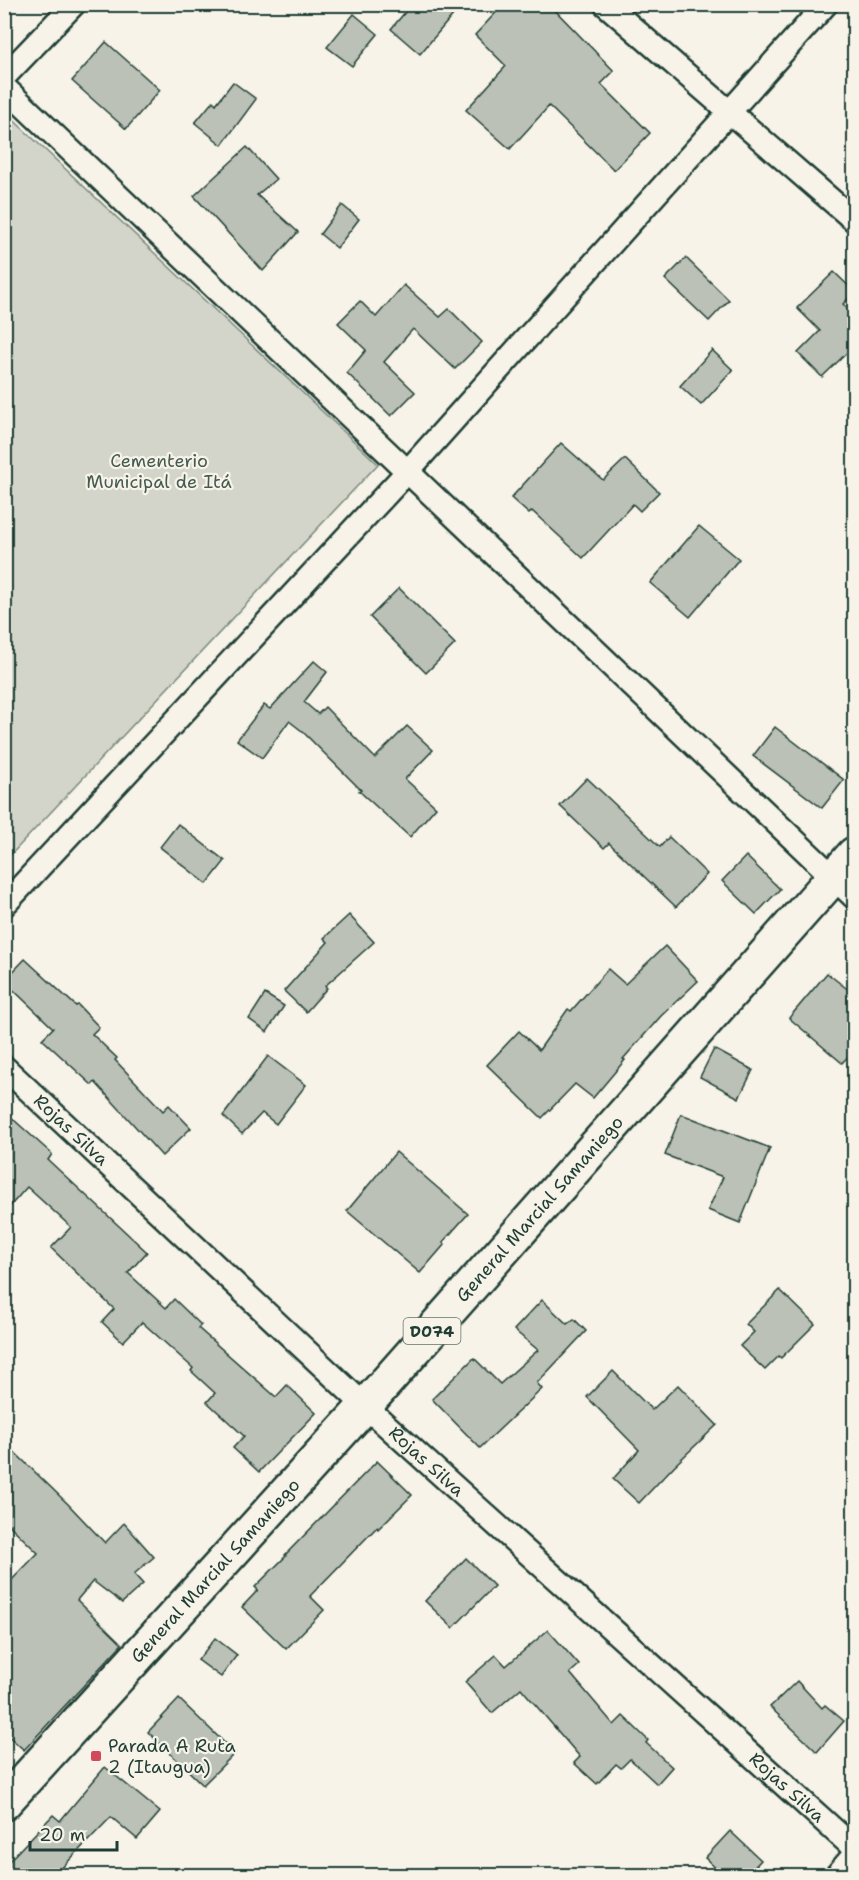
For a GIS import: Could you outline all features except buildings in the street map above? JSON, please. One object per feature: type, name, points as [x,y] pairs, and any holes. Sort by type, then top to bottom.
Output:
[{"type":"main road","name":"General Marcial Samaniego","points":[[4,1803],[847,876]]},
{"type":"street","points":[[4,77],[74,4]]},
{"type":"street","points":[[605,4],[855,220]]},
{"type":"street","points":[[4,905],[407,472],[826,4]]},
{"type":"street","points":[[4,87],[407,472],[847,876]]},
{"type":"street","name":"Rojas Silva","points":[[4,1067],[365,1406],[855,1848]]},
{"type":"street","points":[[836,1875],[855,1855]]},
{"type":"green space","name":"Cementerio Municipal de Itá","points":[[4,111],[378,464],[5,861],[4,861]]},
{"type":"place","name":"Parada A Ruta 2 (Itaugua)","points":[[96,1756]]}]
